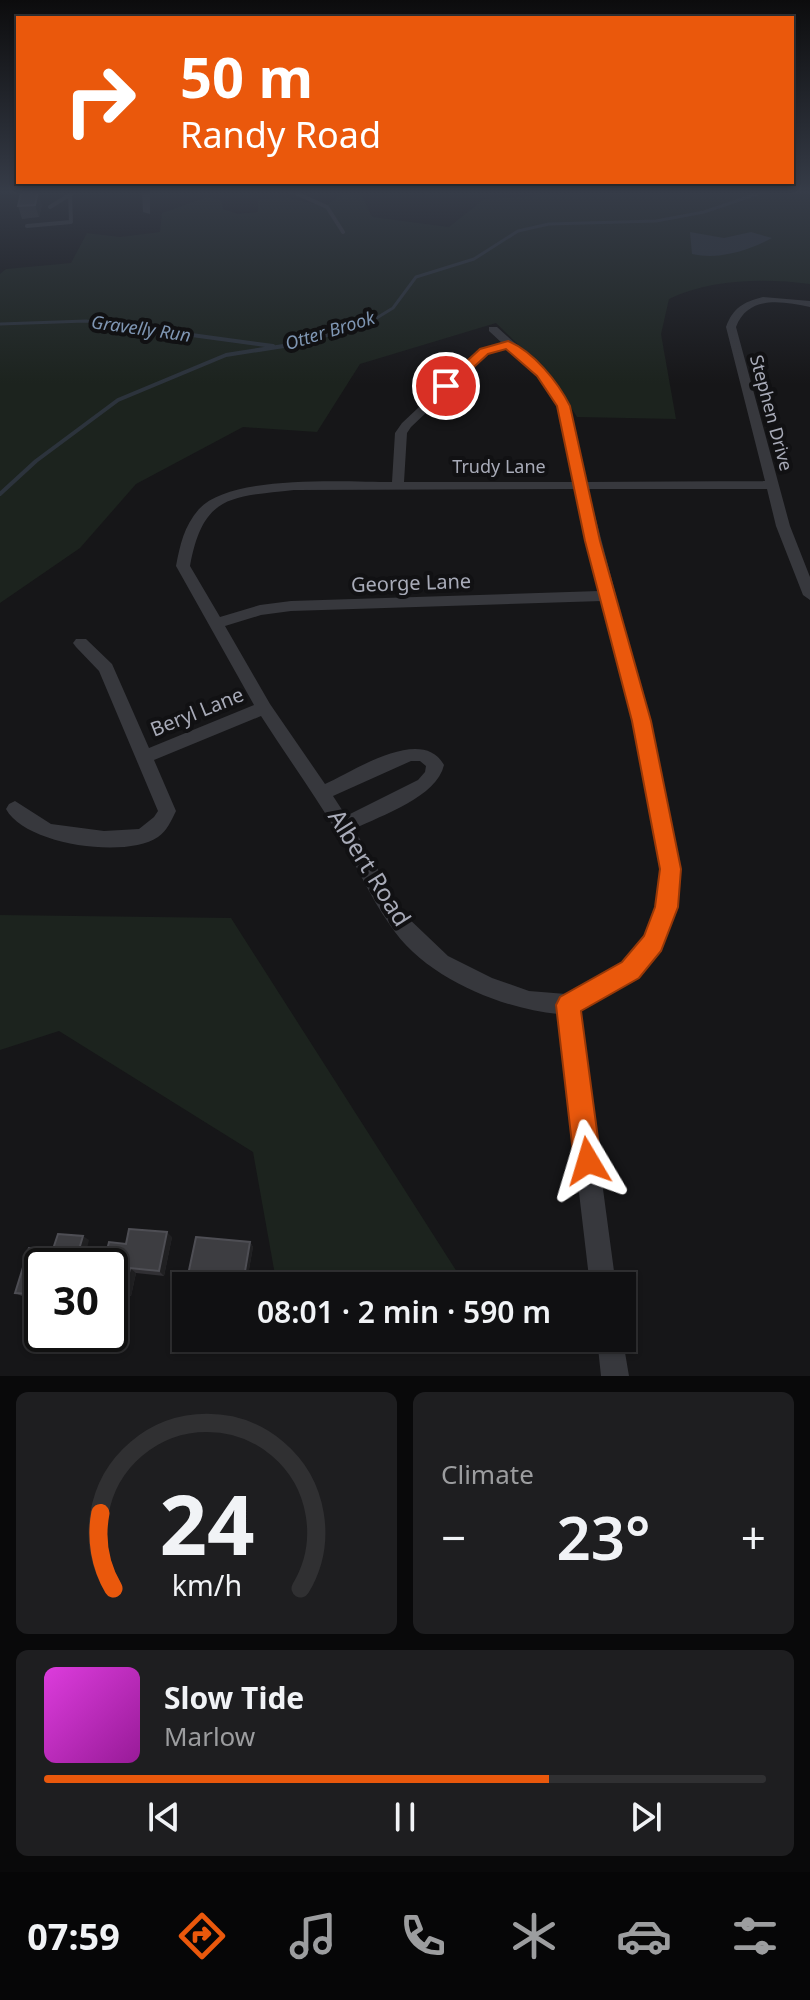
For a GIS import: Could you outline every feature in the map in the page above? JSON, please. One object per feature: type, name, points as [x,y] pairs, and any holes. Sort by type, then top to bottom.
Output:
[{"type":"street","name":"Stephen Drive","points":[[810,304],[760,301],[737,310],[731,327],[783,526],[810,595]]},
{"type":"street","points":[[493,329],[512,342],[556,390],[569,423],[581,485],[641,721],[671,869],[667,907],[653,943],[630,970],[568,1005],[601,1272]]},
{"type":"street","points":[[398,485],[401,433],[406,425],[484,352],[512,342]]},
{"type":"street","name":"Trudy Lane","points":[[228,497],[294,486],[772,485]]},
{"type":"street","name":"Albert Road","points":[[228,497],[200,514],[191,526],[183,566],[264,708],[343,826],[398,921],[441,963],[488,987],[529,1001],[568,1005]]},
{"type":"street","name":"George Lane","points":[[217,623],[260,610],[291,606],[608,596]]},
{"type":"street","points":[[15,809],[47,831],[109,839],[128,840],[150,833],[163,822],[167,811],[106,668],[81,643]]},
{"type":"street","name":"Beryl Lane","points":[[146,756],[264,708]]},
{"type":"street","points":[[322,793],[406,755],[417,753],[430,757],[435,765],[433,775],[424,785],[343,826]]},
{"type":"street","points":[[612,1352],[615,1376]]},
{"type":"shaded area","points":[[75,255],[810,255],[810,284],[738,282],[702,287],[669,299],[661,334],[676,419],[577,417],[552,378],[496,323],[360,364],[317,432],[243,427],[136,484],[80,548],[0,603],[0,274],[6,269],[71,263]]},
{"type":"shaded area","points":[[0,915],[231,918],[457,1272],[274,1272],[253,1152],[59,1031],[0,1050]]},
{"type":"building","points":[[129,1229],[167,1232],[159,1271],[130,1268],[128,1278],[128,1248],[108,1248],[109,1242],[126,1244]]},
{"type":"building","points":[[58,1234],[83,1236],[79,1248],[53,1248]]},
{"type":"building","points":[[196,1237],[250,1242],[245,1272],[189,1272]]},
{"type":"building","points":[[24,1264],[24,1294],[15,1293]]},
{"type":"waterway","name":"Otter Brook","points":[[352,326],[375,319],[393,308],[416,277],[480,255]]},
{"type":"waterway","name":"Gravelly Run","points":[[0,324],[86,321],[129,326]]},
{"type":"waterway","name":"Gravelly Run","points":[[118,325],[129,326]]},
{"type":"waterway","name":"Otter Brook","points":[[352,326],[356,325]]},
{"type":"waterway","name":"Gravelly Run","points":[[129,326],[133,327]]},
{"type":"waterway","name":"Gravelly Run","points":[[129,326],[273,346]]},
{"type":"waterway","name":"Otter Brook","points":[[0,494],[36,461],[118,400],[226,355],[303,343],[352,326]]},
{"type":"route","points":[[446,386],[484,352],[508,345],[524,356],[556,390],[569,423],[593,541],[641,721],[671,869],[667,907],[653,943],[630,970],[568,1005],[588,1161]]}]
